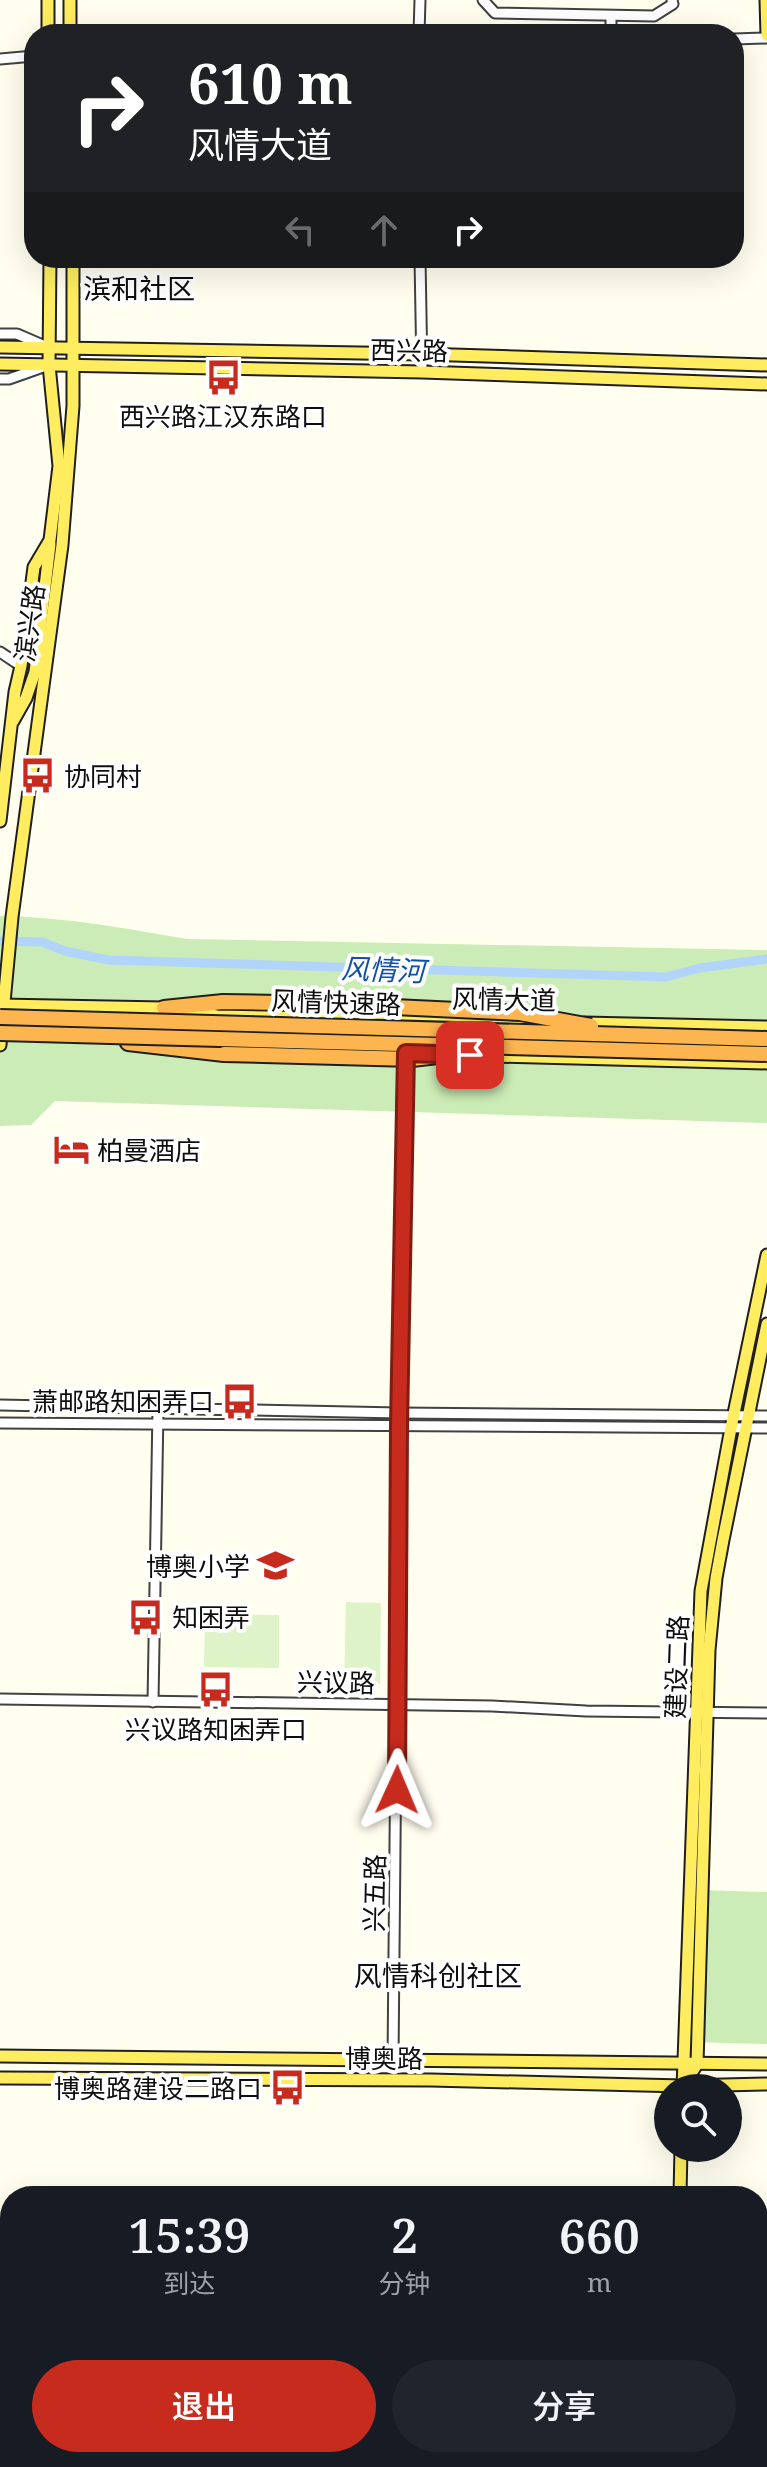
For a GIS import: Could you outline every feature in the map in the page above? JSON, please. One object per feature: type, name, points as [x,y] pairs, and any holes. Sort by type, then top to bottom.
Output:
[{"type":"highway","points":[[164,1008],[223,1002],[520,1013],[639,1034]]},
{"type":"highway","name":"风情快速路","points":[[1,1009],[767,1039]]},
{"type":"highway","name":"风情快速路","points":[[0,1033],[767,1054]]},
{"type":"highway","points":[[128,1043],[224,1054],[412,1059],[523,1047]]},
{"type":"main road","points":[[48,0],[48,24]]},
{"type":"main road","points":[[70,0],[70,24]]},
{"type":"main road","points":[[766,0],[767,36]]},
{"type":"main road","name":"滨兴路","points":[[0,821],[10,727],[34,567],[50,540],[59,466],[49,365],[50,268]]},
{"type":"main road","name":"滨兴路","points":[[0,1042],[12,917],[62,545],[73,406],[73,268]]},
{"type":"main road","name":"西兴路","points":[[0,347],[421,354],[767,365]]},
{"type":"main road","name":"西兴路","points":[[0,364],[422,372],[767,384]]},
{"type":"main road","points":[[10,727],[26,698],[35,672],[50,540]]},
{"type":"main road","name":"风情大道","points":[[1,1009],[164,1008],[217,1016],[767,1027]]},
{"type":"main road","points":[[0,1042],[128,1043],[767,1063]]},
{"type":"main road","name":"建设二路","points":[[697,2064],[701,1591],[767,1255]]},
{"type":"main road","name":"建设二路","points":[[683,2074],[701,1712],[716,1578],[767,1324]]},
{"type":"main road","name":"博奥路","points":[[0,2056],[767,2064]]},
{"type":"main road","points":[[691,2074],[697,2064]]},
{"type":"main road","name":"博奥路","points":[[0,2078],[431,2080],[654,2086]]},
{"type":"main road","name":"博奥路","points":[[742,2085],[767,2084]]},
{"type":"main road","points":[[680,2186],[681,2162]]},
{"type":"street","points":[[419,24],[420,0]]},
{"type":"street","points":[[483,0],[495,13],[611,16],[654,16],[673,4],[672,0]]},
{"type":"street","points":[[611,16],[611,24]]},
{"type":"street","points":[[744,38],[767,36]]},
{"type":"street","points":[[0,59],[24,57]]},
{"type":"street","points":[[420,268],[422,372]]},
{"type":"street","name":"西兴路","points":[[0,334],[17,334],[50,348]]},
{"type":"street","name":"西兴路","points":[[0,379],[9,379],[49,365]]},
{"type":"street","points":[[0,652],[21,666]]},
{"type":"street","name":"兴五路","points":[[393,2061],[406,1053]]},
{"type":"street","points":[[0,1405],[158,1410],[734,1415],[767,1428]]},
{"type":"street","points":[[153,1702],[158,1410]]},
{"type":"street","points":[[0,1423],[731,1428],[767,1416]]},
{"type":"street","name":"兴议路","points":[[0,1699],[767,1713]]},
{"type":"green space","points":[[0,916],[71,921],[187,939],[767,950],[767,1123],[55,1101],[31,1125],[0,1126]]},
{"type":"green space","points":[[346,1602],[381,1603],[380,1684],[344,1684]]},
{"type":"green space","points":[[205,1614],[279,1615],[279,1668],[204,1667]]},
{"type":"green space","points":[[699,1890],[767,1892],[767,2044],[693,2042]]},
{"type":"waterway","name":"风情河","points":[[0,941],[42,942],[65,951],[108,960],[666,977],[700,968],[767,959]]},
{"type":"place","name":"西兴路江汉东路口","points":[[223,377]]},
{"type":"place","name":"协同村","points":[[38,776]]},
{"type":"place","name":"柏曼酒店","points":[[71,1150]]},
{"type":"place","name":"萧邮路知困弄口","points":[[240,1401]]},
{"type":"place","name":"博奥小学","points":[[276,1566]]},
{"type":"place","name":"知困弄","points":[[146,1617]]},
{"type":"place","name":"兴议路知困弄口","points":[[216,1690]]},
{"type":"place","name":"博奥路建设二路口","points":[[288,2088]]},
{"type":"district","name":"滨和社区","points":[[139,288]]},
{"type":"district","name":"风情科创社区","points":[[438,1975]]},
{"type":"route","points":[[397,1790],[399,1425],[406,1053],[470,1055]]}]
